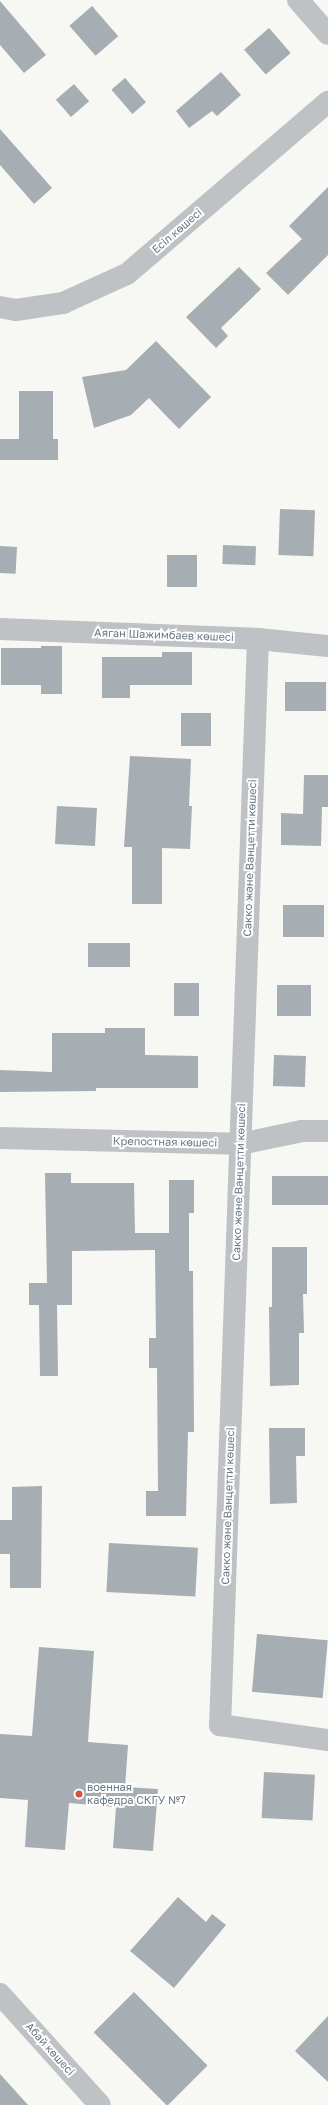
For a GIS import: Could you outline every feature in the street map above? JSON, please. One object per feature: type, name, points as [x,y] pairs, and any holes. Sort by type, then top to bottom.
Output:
[{"type":"street","points":[[298,0],[328,34]]},
{"type":"street","name":"Есіл көшесі","points":[[0,307],[16,310],[63,303],[127,274],[328,102]]},
{"type":"street","name":"Аяган Шажимбаев көшесі","points":[[0,629],[258,639],[328,646]]},
{"type":"street","name":"Сакко және Ванцетти көшесі","points":[[258,639],[220,1725],[328,1740]]},
{"type":"street","name":"Крепостная көшесі","points":[[0,1138],[240,1144],[302,1131],[328,1131]]},
{"type":"street","name":"Абай көшесі","points":[[0,1994],[100,2105]]},
{"type":"building","points":[[0,1],[46,55],[24,73],[0,45]]},
{"type":"building","points":[[92,6],[118,36],[96,56],[69,26]]},
{"type":"building","points":[[269,28],[291,53],[266,75],[244,50]]},
{"type":"building","points":[[221,72],[241,95],[217,116],[212,111],[189,128],[176,111]]},
{"type":"building","points":[[125,78],[146,102],[132,114],[111,90]]},
{"type":"building","points":[[74,84],[89,101],[71,117],[56,100]]},
{"type":"building","points":[[0,129],[52,188],[34,204],[0,165]]},
{"type":"building","points":[[328,187],[328,255],[288,295],[266,273],[302,239],[289,226]]},
{"type":"building","points":[[239,267],[261,289],[221,328],[228,336],[216,348],[186,317]]},
{"type":"building","points":[[156,341],[211,397],[179,429],[149,398],[131,415],[94,428],[82,377],[126,370]]},
{"type":"building","points":[[19,391],[53,391],[53,439],[58,439],[58,460],[0,460],[0,439],[19,439]]},
{"type":"building","points":[[280,509],[315,510],[313,556],[278,555]]},
{"type":"building","points":[[223,545],[256,546],[255,565],[222,564]]},
{"type":"building","points":[[0,546],[17,547],[16,574],[0,573]]},
{"type":"building","points":[[167,555],[197,555],[197,587],[167,587]]},
{"type":"building","points":[[41,646],[62,646],[62,694],[41,694],[41,685],[1,685],[1,648],[41,648]]},
{"type":"building","points":[[162,652],[192,652],[192,685],[130,685],[130,698],[102,698],[102,657],[162,657]]},
{"type":"building","points":[[285,682],[326,682],[326,711],[285,711]]},
{"type":"building","points":[[181,713],[211,713],[211,746],[181,746]]},
{"type":"building","points":[[130,756],[191,759],[189,806],[192,806],[190,849],[162,848],[162,904],[132,904],[132,847],[124,847]]},
{"type":"building","points":[[304,775],[328,775],[328,807],[322,807],[321,846],[281,845],[281,813],[303,814]]},
{"type":"building","points":[[57,806],[97,808],[95,846],[55,844]]},
{"type":"building","points":[[283,905],[324,905],[324,937],[283,937]]},
{"type":"building","points":[[88,943],[130,943],[130,967],[88,967]]},
{"type":"building","points":[[174,983],[199,983],[199,1016],[174,1016]]},
{"type":"building","points":[[277,985],[311,985],[311,1016],[277,1016]]},
{"type":"building","points":[[105,1028],[145,1028],[145,1055],[198,1056],[198,1088],[96,1088],[96,1091],[0,1092],[0,1070],[52,1072],[52,1033],[105,1033]]},
{"type":"building","points":[[274,1055],[306,1056],[305,1087],[273,1086]]},
{"type":"building","points":[[45,1173],[71,1173],[71,1183],[134,1183],[135,1233],[169,1233],[169,1180],[194,1180],[194,1213],[189,1213],[189,1271],[193,1271],[194,1432],[188,1432],[186,1516],[146,1516],[146,1491],[158,1491],[157,1368],[149,1368],[149,1338],[156,1338],[155,1250],[72,1251],[72,1305],[57,1305],[58,1376],[40,1376],[39,1305],[29,1305],[29,1283],[47,1283]]},
{"type":"building","points":[[272,1176],[328,1176],[328,1205],[272,1205]]},
{"type":"building","points":[[272,1247],[307,1247],[307,1294],[303,1294],[304,1333],[299,1333],[299,1385],[270,1386],[269,1307],[272,1307]]},
{"type":"building","points":[[269,1428],[305,1428],[305,1456],[296,1456],[297,1503],[270,1504]]},
{"type":"building","points":[[42,1486],[41,1588],[10,1588],[10,1554],[0,1554],[0,1520],[12,1520],[12,1487]]},
{"type":"building","points":[[109,1543],[198,1548],[195,1597],[106,1592]]},
{"type":"building","points":[[257,1634],[328,1640],[323,1698],[252,1692]]},
{"type":"building","points":[[39,1647],[94,1651],[88,1742],[128,1745],[125,1787],[158,1789],[153,1851],[113,1848],[116,1807],[69,1803],[65,1850],[25,1847],[28,1800],[0,1798],[0,1734],[32,1736]]},
{"type":"building","points":[[264,1772],[315,1775],[313,1821],[262,1818]]},
{"type":"building","points":[[178,1897],[206,1922],[212,1914],[226,1925],[174,1988],[130,1951]]},
{"type":"building","points":[[134,1992],[208,2066],[166,2105],[94,2032]]},
{"type":"building","points":[[328,2016],[328,2082],[295,2051]]},
{"type":"building","points":[[0,2074],[28,2105],[0,2105]]},
{"type":"place","name":"военная кафедра СКГУ №7","points":[[79,1794]]}]
